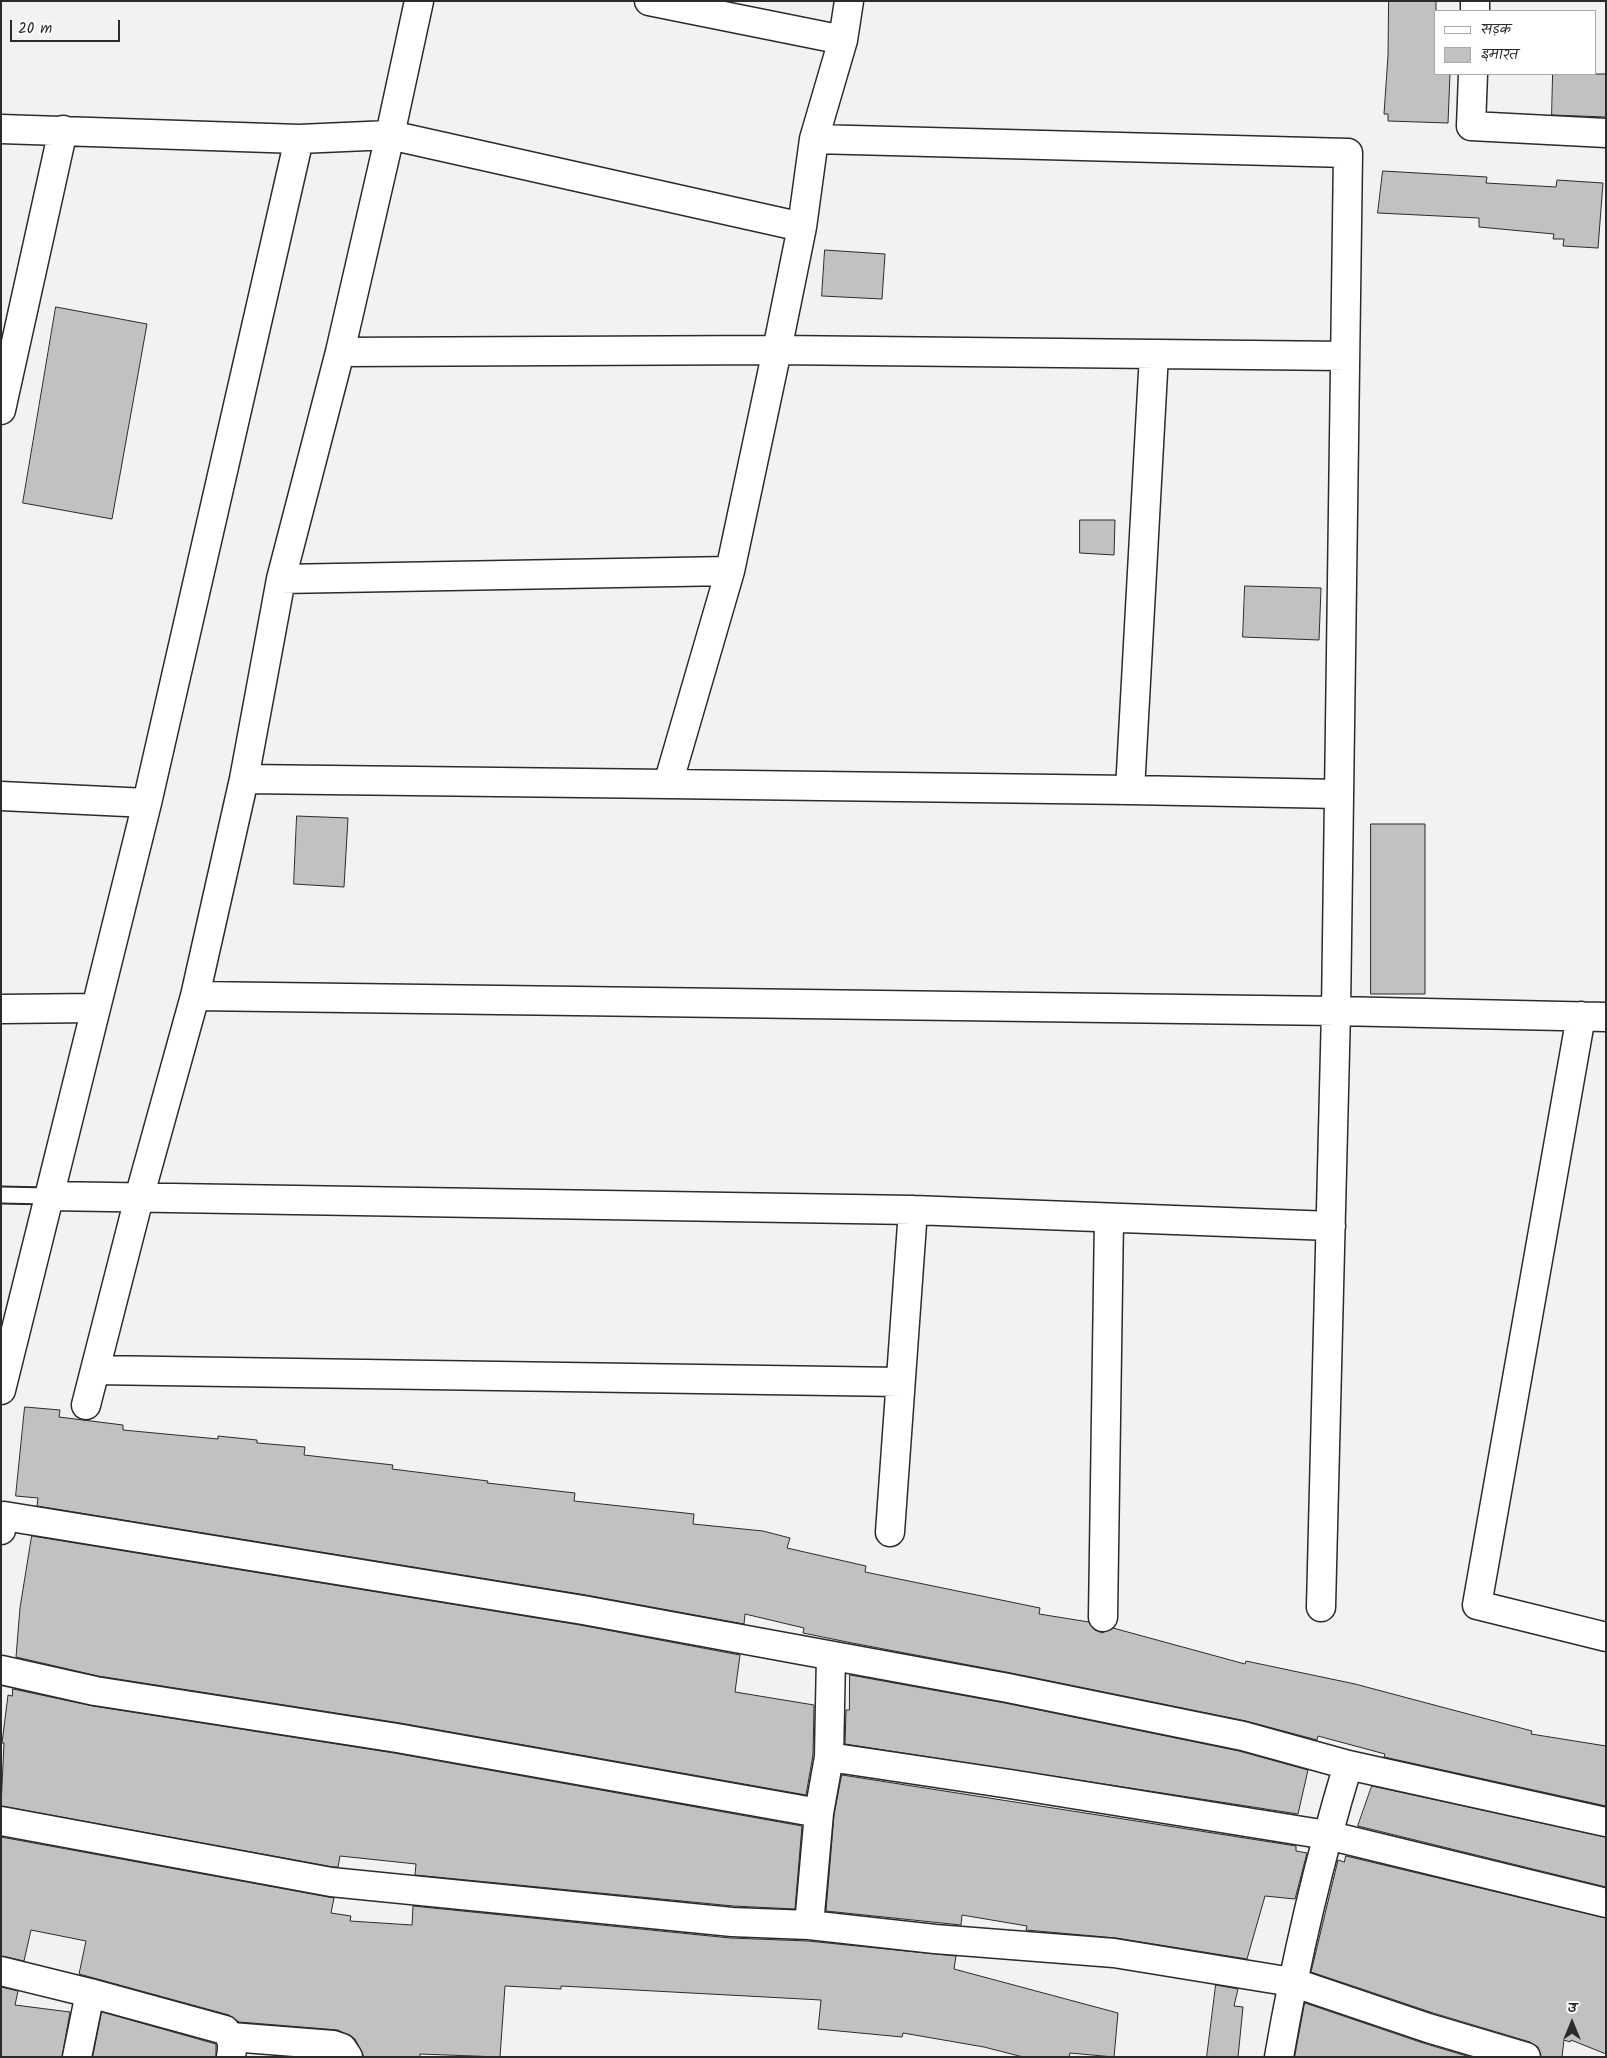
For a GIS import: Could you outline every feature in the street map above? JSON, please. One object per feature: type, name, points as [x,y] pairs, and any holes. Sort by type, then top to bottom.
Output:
[{"type":"street","points":[[86,1405],[138,1198],[195,996],[244,779],[281,579],[340,352],[419,1]]},
{"type":"street","points":[[649,1],[843,40]]},
{"type":"street","points":[[668,784],[730,571],[802,227],[814,139],[843,40],[849,1]]},
{"type":"street","points":[[1473,75],[1471,126],[1606,133]]},
{"type":"street","points":[[1,130],[63,130],[299,139],[390,135],[802,227]]},
{"type":"street","points":[[1,410],[8,347],[63,130]]},
{"type":"street","points":[[1,1390],[147,803],[299,139]]},
{"type":"street","points":[[814,139],[1348,153],[1336,1011],[1320,1607]]},
{"type":"street","points":[[340,352],[777,350],[1345,356]]},
{"type":"street","points":[[1130,790],[1154,354]]},
{"type":"street","points":[[281,579],[730,571]]},
{"type":"street","points":[[244,779],[1339,794]]},
{"type":"street","points":[[1,796],[147,803]]},
{"type":"street","points":[[195,996],[1336,1011],[1593,1017],[1477,1605],[1606,1637]]},
{"type":"street","points":[[1,1009],[95,1008]]},
{"type":"street","points":[[48,1196],[913,1210],[1331,1226]]},
{"type":"street","points":[[890,1532],[913,1210]]},
{"type":"street","points":[[1103,1618],[1108,1218]]},
{"type":"street","points":[[95,1370],[900,1382]]},
{"type":"street","points":[[2,1520],[583,1610],[1008,1688],[1244,1736],[1348,1765],[1606,1822]]},
{"type":"street","points":[[809,1925],[819,1813],[828,1758],[831,1656]]},
{"type":"street","points":[[1,1670],[95,1691],[397,1738],[819,1813]]},
{"type":"street","points":[[828,1758],[1010,1784],[1327,1835],[1606,1904]]},
{"type":"street","points":[[1280,2057],[1292,1982],[1327,1835],[1348,1765]]},
{"type":"street","points":[[1,1821],[331,1882],[732,1922],[809,1925],[935,1939],[1114,1953],[1292,1982],[1428,2028],[1526,2057]]},
{"type":"street","points":[[1,1971],[225,2030],[231,2047],[333,2045],[342,2048],[348,2057]]},
{"type":"street","points":[[77,2057],[90,1993]]},
{"type":"lane","points":[[1,1195],[48,1196]]},
{"type":"building","points":[[1389,1],[1436,1],[1436,10],[1434,10],[1434,75],[1450,75],[1448,123],[1388,121],[1388,114],[1384,114]]},
{"type":"building","points":[[1606,74],[1606,117],[1552,115],[1553,75]]},
{"type":"building","points":[[1383,171],[1487,177],[1486,183],[1556,187],[1557,180],[1603,183],[1598,248],[1563,246],[1564,239],[1553,239],[1554,234],[1479,227],[1479,218],[1378,213]]},
{"type":"building","points":[[825,250],[885,254],[882,299],[822,296]]},
{"type":"building","points":[[56,307],[147,324],[112,519],[23,503]]},
{"type":"building","points":[[1080,520],[1115,520],[1114,555],[1080,553]]},
{"type":"building","points":[[1245,586],[1321,588],[1319,640],[1243,637]]},
{"type":"building","points":[[297,816],[348,818],[344,887],[294,884]]},
{"type":"building","points":[[1371,824],[1425,824],[1425,994],[1371,994]]},
{"type":"building","points":[[25,1407],[60,1410],[59,1417],[123,1425],[123,1430],[218,1439],[218,1436],[257,1440],[257,1443],[305,1447],[304,1455],[393,1465],[392,1469],[488,1481],[487,1483],[575,1493],[574,1501],[694,1514],[693,1524],[763,1531],[790,1538],[787,1548],[866,1566],[865,1572],[1040,1608],[1039,1614],[1089,1622],[1095,1630],[1102,1633],[1113,1628],[1245,1664],[1246,1661],[1355,1684],[1532,1731],[1531,1734],[1606,1746],[1606,1806],[1384,1757],[1385,1754],[1318,1736],[1317,1740],[1246,1721],[803,1633],[804,1628],[745,1614],[744,1624],[586,1595],[37,1506],[38,1498],[16,1496]]},
{"type":"building","points":[[32,1536],[580,1625],[740,1655],[735,1692],[814,1705],[813,1755],[806,1795],[400,1723],[98,1676],[16,1657],[20,1608]]},
{"type":"building","points":[[850,1675],[1005,1703],[1239,1751],[1308,1770],[1298,1814],[845,1744],[846,1710],[849,1710]]},
{"type":"building","points":[[13,1689],[93,1706],[394,1753],[802,1826],[795,1909],[733,1906],[415,1875],[416,1864],[340,1856],[338,1867],[333,1867],[1,1806],[4,1743],[2,1743],[8,1695],[12,1696]]},
{"type":"building","points":[[842,1775],[1296,1846],[1296,1851],[1307,1853],[1295,1899],[1265,1896],[1247,1959],[1116,1938],[1026,1930],[1027,1926],[962,1915],[961,1925],[826,1911],[834,1815]]},
{"type":"building","points":[[1372,1786],[1606,1837],[1606,1887],[1358,1826]]},
{"type":"building","points":[[1,1837],[334,1898],[331,1913],[351,1916],[350,1921],[412,1925],[413,1906],[730,1938],[808,1941],[956,1956],[954,1969],[1118,2013],[1114,2057],[1070,2053],[1069,2057],[1023,2057],[984,2047],[903,2033],[902,2037],[818,2029],[821,2000],[561,1986],[561,1989],[505,1986],[500,2057],[420,2054],[420,2057],[364,2057],[355,2039],[338,2030],[239,2022],[229,2015],[79,1974],[86,1941],[31,1930],[24,1961],[1,1956]]},
{"type":"building","points":[[1346,1856],[1606,1918],[1606,2054],[1571,2040],[1570,2042],[1564,2040],[1562,2057],[1541,2057],[1538,2047],[1530,2042],[1433,2013],[1311,1972],[1338,1860],[1344,1862]]},
{"type":"building","points":[[1216,1985],[1238,1989],[1234,2006],[1243,2007],[1238,2057],[1207,2057]]},
{"type":"building","points":[[1,1987],[18,1991],[15,2005],[70,2012],[62,2057],[1,2057]]},
{"type":"building","points":[[1305,2003],[1423,2043],[1470,2057],[1295,2057]]},
{"type":"building","points":[[102,2012],[216,2044],[216,2057],[93,2057]]}]
